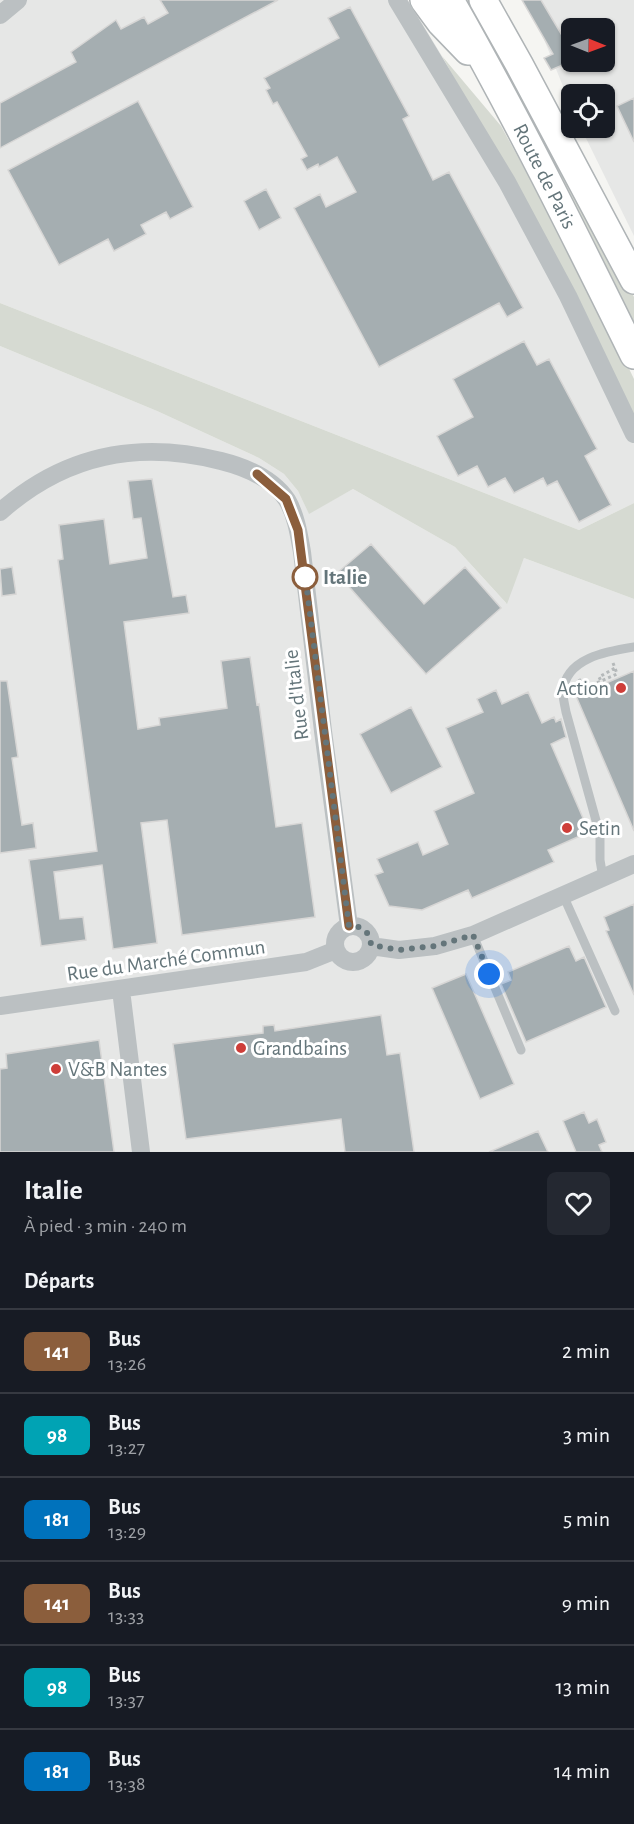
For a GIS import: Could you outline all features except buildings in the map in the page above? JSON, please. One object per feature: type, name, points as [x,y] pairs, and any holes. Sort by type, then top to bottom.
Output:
[{"type":"main road","points":[[424,0],[441,23],[495,78]]},
{"type":"main road","name":"Route de Paris","points":[[450,0],[495,78],[554,191],[634,355]]},
{"type":"main road","name":"Route de Paris","points":[[483,0],[634,280]]},
{"type":"main road","points":[[498,0],[519,64]]},
{"type":"street","points":[[0,15],[18,0]]},
{"type":"street","points":[[397,0],[507,182],[568,296],[634,434]]},
{"type":"street","name":"Rue d'Italie","points":[[0,512],[19,495],[46,479],[85,461],[140,451],[187,454],[226,462],[257,474],[286,499],[298,530],[349,926]]},
{"type":"street","points":[[371,945],[399,950],[435,946],[473,935],[634,864]]},
{"type":"street","points":[[360,927],[369,934],[371,945],[366,956],[355,962],[344,959],[336,950],[336,938],[343,928],[360,927]]},
{"type":"street","name":"Rue du Marché Commun","points":[[0,1006],[306,962],[336,950]]},
{"type":"street","points":[[121,990],[141,1152]]},
{"type":"lane","points":[[603,878],[600,835],[566,712],[563,691],[570,673],[586,659],[634,647]]},
{"type":"lane","points":[[563,895],[615,1011]]},
{"type":"lane","points":[[473,935],[521,1050]]},
{"type":"path","points":[[573,670],[585,688],[617,674],[609,652]]},
{"type":"shaded area","points":[[0,0],[408,0],[442,56],[568,284],[634,415],[634,503],[579,530],[0,303]]},
{"type":"shaded area","points":[[457,0],[474,0],[634,297],[634,336]]},
{"type":"shaded area","points":[[528,0],[634,0],[634,236],[586,138],[615,138],[615,84],[562,84]]},
{"type":"shaded area","points":[[442,56],[501,126],[591,290],[634,379],[634,415],[568,284]]},
{"type":"shaded area","points":[[0,303],[579,530],[634,503],[634,599],[524,558],[507,604],[455,547],[353,489],[309,514],[298,491],[284,474],[259,458],[157,411],[0,346]]},
{"type":"shaded area","points":[[0,346],[157,411],[259,458],[284,474],[298,491],[309,513],[353,489],[455,547],[506,603],[524,558],[634,599],[634,1152],[0,1152]]},
{"type":"bus line","name":"141","points":[[257,474],[286,499],[298,530],[349,926]]},
{"type":"place","name":"Italie","points":[[305,577]]},
{"type":"place","name":"Action","points":[[621,688]]},
{"type":"place","name":"Setin","points":[[567,828]]},
{"type":"place","name":"Grandbains","points":[[241,1048]]},
{"type":"place","name":"V&B Nantes","points":[[56,1069]]},
{"type":"route","points":[[305,577],[305,574],[349,926],[365,930],[369,934],[371,945],[399,950],[435,946],[473,935],[489,974]]}]
